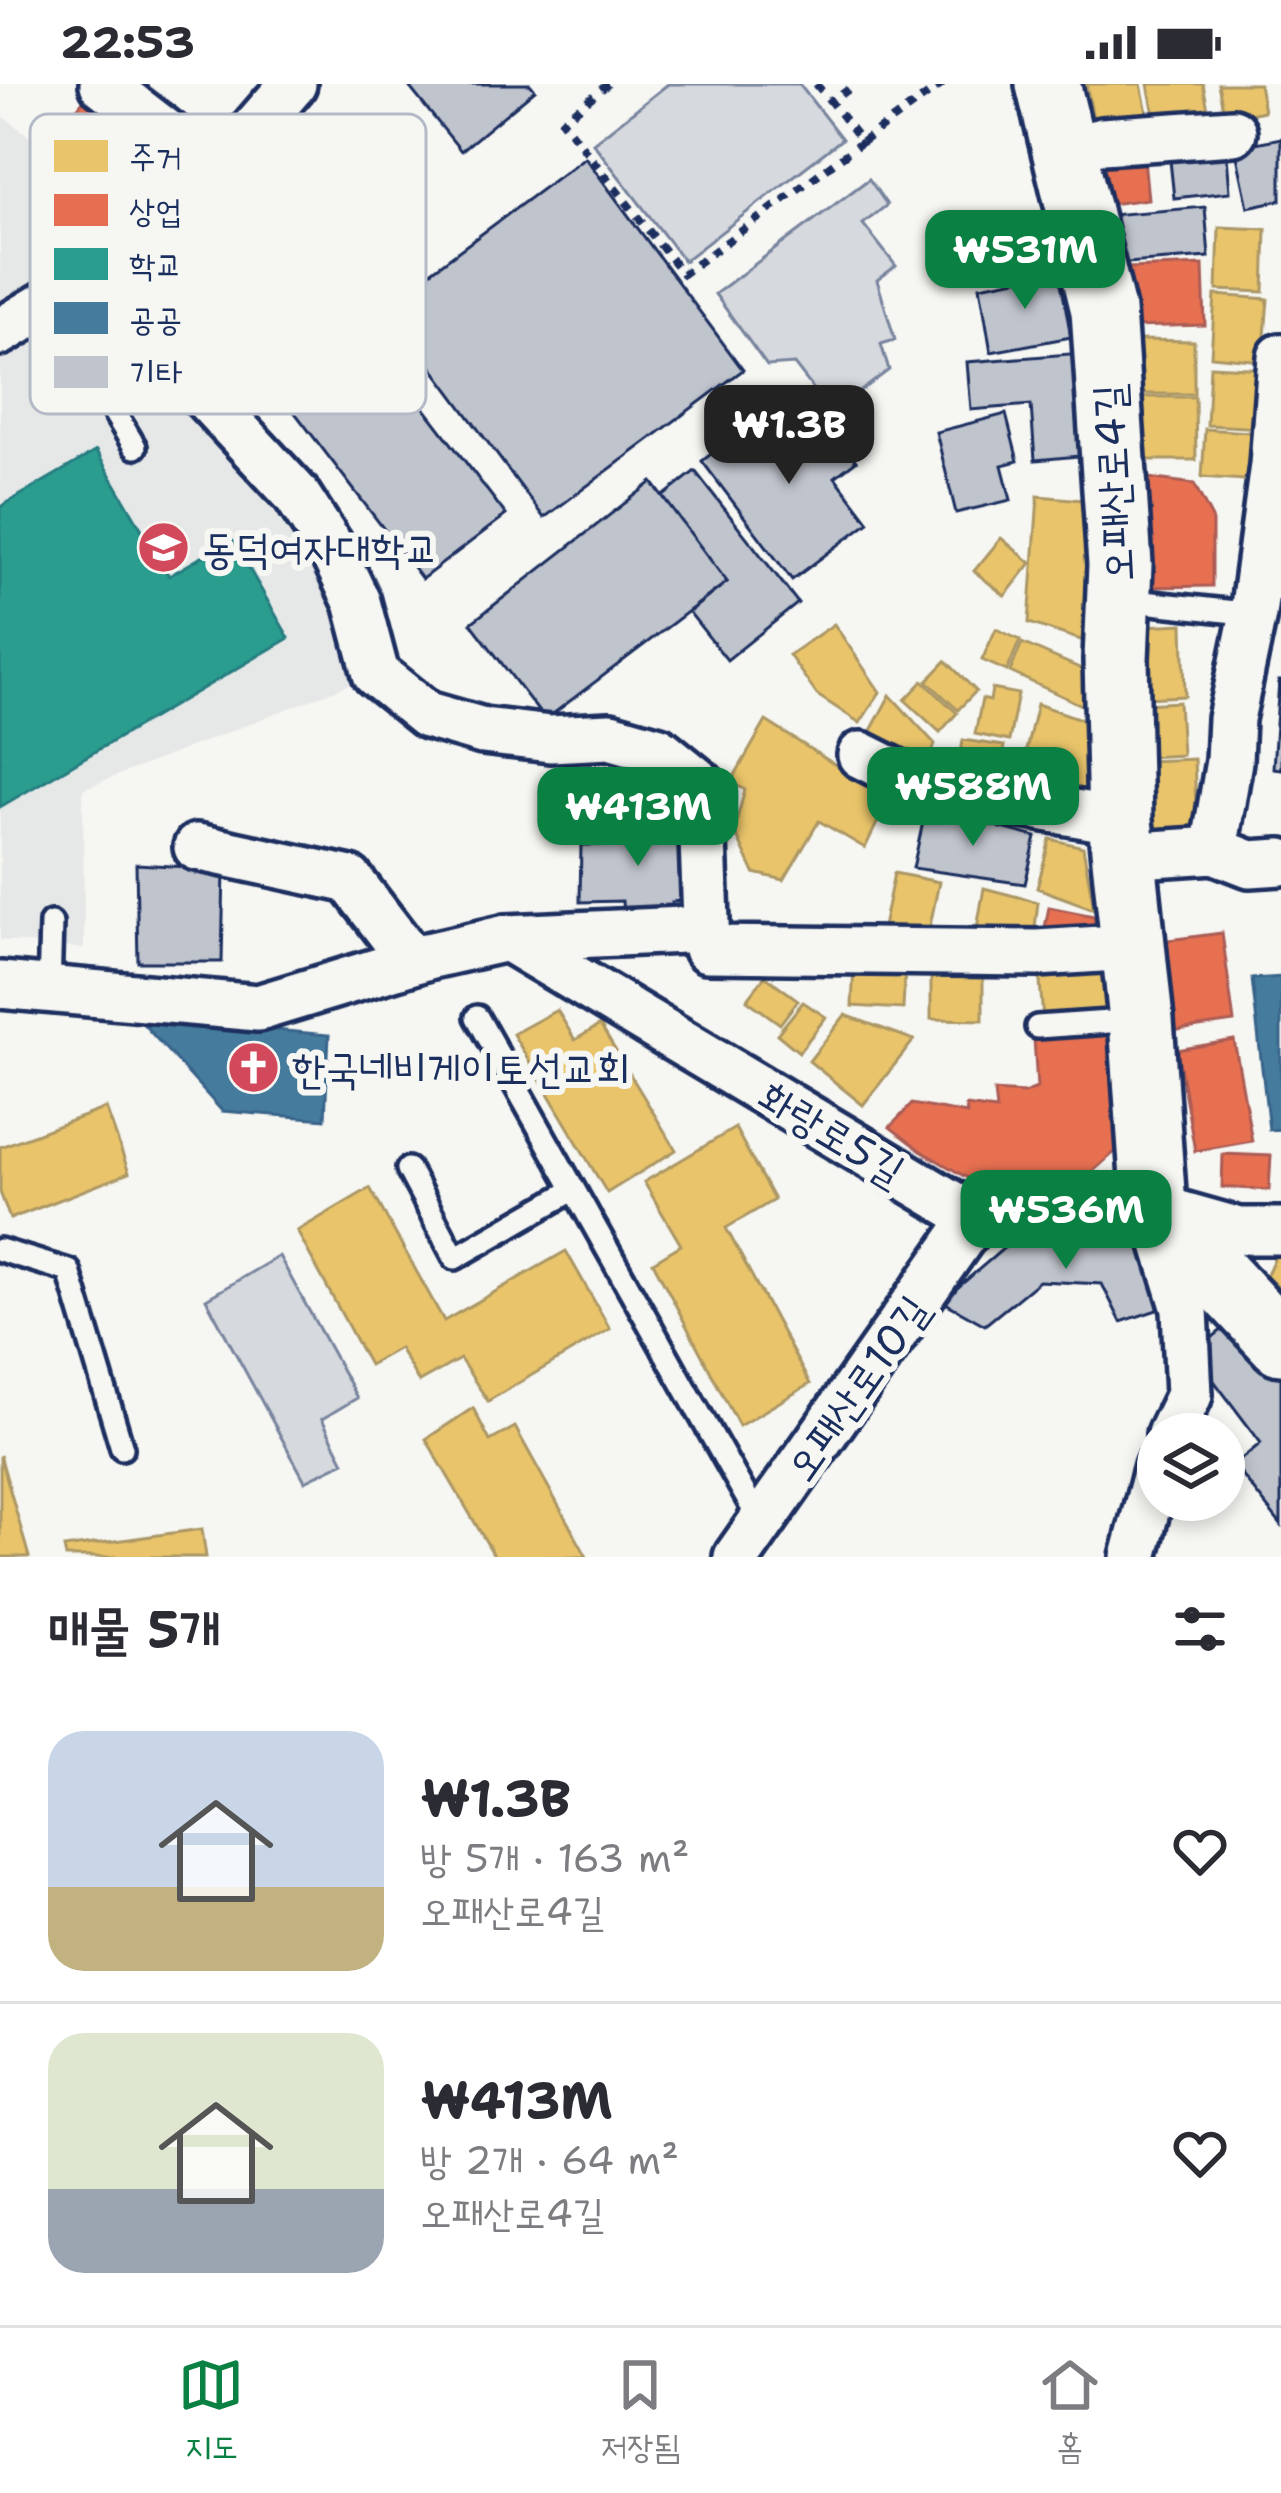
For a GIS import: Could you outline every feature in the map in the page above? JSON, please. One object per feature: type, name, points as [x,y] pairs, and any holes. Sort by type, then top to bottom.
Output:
[{"type":"street","points":[[103,84],[142,114]]},
{"type":"street","points":[[267,114],[293,84]]},
{"type":"street","name":"오패산로4길","points":[[1048,84],[1103,310],[1120,566],[1116,659],[1122,838],[1154,1207]]},
{"type":"street","points":[[1065,150],[1102,142],[1233,132]]},
{"type":"street","points":[[0,332],[30,314]]},
{"type":"street","points":[[1214,850],[1231,718],[1253,614],[1273,465],[1281,357]]},
{"type":"street","points":[[221,414],[296,494],[331,548],[357,602],[376,674],[427,715],[483,731],[550,739],[610,736],[659,750],[701,784],[706,949],[1037,953],[1132,947]]},
{"type":"street","points":[[860,755],[925,787],[1122,838],[1214,850],[1250,864],[1281,862]]},
{"type":"street","points":[[196,848],[350,880],[412,961]]},
{"type":"street","points":[[0,985],[258,1008],[507,938],[706,929]]},
{"type":"street","name":"화랑로5길","points":[[507,938],[974,1218]]},
{"type":"street","points":[[974,1218],[1154,1207],[1239,1231],[1281,1231]]},
{"type":"street","points":[[1154,1207],[1281,1343]]},
{"type":"street","points":[[1154,1207],[1185,1309],[1189,1395],[1180,1413]]},
{"type":"street","name":"오패산로10길","points":[[749,1540],[974,1218]]},
{"type":"street","points":[[1134,1557],[1143,1521]]},
{"type":"lane","points":[[116,414],[135,446]]},
{"type":"lane","points":[[1119,599],[1253,614]]},
{"type":"lane","points":[[49,989],[51,923]]},
{"type":"lane","points":[[477,1017],[573,1190],[749,1540]]},
{"type":"lane","points":[[1037,1027],[1141,1020]]},
{"type":"lane","points":[[408,1169],[455,1258],[573,1190]]},
{"type":"lane","points":[[0,1250],[69,1270],[122,1448]]},
{"type":"path","points":[[608,84],[562,121],[682,274],[943,84]]},
{"type":"path","points":[[816,84],[862,142]]},
{"type":"path","points":[[831,102],[856,84]]},
{"type":"shaded area","points":[[668,84],[799,84],[842,139],[684,261],[593,143]]},
{"type":"shaded area","name":"동덕여자대학교","points":[[0,114],[30,137],[30,414],[221,414],[296,494],[376,674],[83,789],[84,949],[0,940]]},
{"type":"shaded area","points":[[869,179],[887,205],[863,224],[896,266],[877,280],[895,340],[881,344],[889,370],[832,413],[794,364],[767,366],[715,294]]},
{"type":"shaded area","points":[[279,1256],[357,1398],[322,1419],[344,1462],[305,1481],[206,1299]]},
{"type":"building: 주거","points":[[1086,84],[1141,84],[1149,122],[1096,132]]},
{"type":"building: 주거","points":[[1148,84],[1203,84],[1209,114],[1156,124]]},
{"type":"building: 주거","points":[[1218,84],[1259,84],[1264,111],[1225,119]]},
{"type":"building: 주거","points":[[1219,227],[1266,229],[1264,292],[1217,290]]},
{"type":"building: 주거","points":[[1215,295],[1268,299],[1263,361],[1211,356]]},
{"type":"building: 주거","points":[[1138,340],[1194,341],[1194,394],[1138,394]]},
{"type":"building: 주거","points":[[1210,366],[1267,369],[1263,428],[1207,425]]},
{"type":"building: 주거","points":[[1139,397],[1195,397],[1196,460],[1140,460]]},
{"type":"building: 주거","points":[[1205,429],[1262,433],[1258,481],[1202,477]]},
{"type":"building: 주거","points":[[1038,496],[1096,501],[1087,642],[1029,623]]},
{"type":"building: 주거","points":[[1001,538],[1031,563],[1005,596],[974,571]]},
{"type":"building: 주거","points":[[834,624],[880,692],[860,723],[817,695],[789,655]]},
{"type":"building: 주거","points":[[1183,624],[1185,696],[1145,698],[1143,626]]},
{"type":"building: 주거","points":[[996,629],[1020,640],[1007,671],[982,660]]},
{"type":"building: 주거","points":[[1022,643],[1086,671],[1084,706],[1010,672]]},
{"type":"building: 주거","points":[[946,661],[976,691],[958,710],[927,681]]},
{"type":"building: 주거","points":[[923,681],[957,713],[940,732],[905,700]]},
{"type":"building: 주거","points":[[992,689],[1018,694],[1009,741],[975,734],[982,699],[990,701]]},
{"type":"building: 주거","points":[[890,695],[935,744],[929,766],[867,738]]},
{"type":"building: 주거","points":[[1179,702],[1182,755],[1147,757],[1144,704]]},
{"type":"building: 주거","points":[[1037,704],[1087,721],[1087,799],[1017,788]]},
{"type":"building: 주거","points":[[766,721],[889,799],[865,848],[819,821],[784,880],[754,873],[734,830],[745,790],[731,782]]},
{"type":"building: 주거","points":[[963,740],[1004,746],[998,782],[958,776]]},
{"type":"building: 주거","points":[[1194,759],[1197,831],[1150,833],[1147,761]]},
{"type":"building: 주거","points":[[1050,839],[1083,847],[1094,909],[1037,888]]},
{"type":"building: 주거","points":[[894,873],[939,882],[927,941],[882,932]]},
{"type":"building: 주거","points":[[984,888],[1038,902],[1033,945],[975,940]]},
{"type":"building: 주거","points":[[1107,961],[1113,1013],[1043,1020],[1039,968]]},
{"type":"building: 주거","points":[[854,965],[905,968],[903,1009],[852,1006]]},
{"type":"building: 주거","points":[[931,970],[983,970],[983,1020],[931,1019]]},
{"type":"building: 주거","points":[[765,976],[798,1000],[780,1024],[747,1000]]},
{"type":"building: 주거","points":[[803,1002],[826,1017],[799,1052],[777,1034]]},
{"type":"building: 주거","points":[[557,1010],[575,1040],[600,1025],[676,1150],[607,1193],[513,1034]]},
{"type":"building: 주거","points":[[845,1015],[914,1040],[863,1105],[809,1061]]},
{"type":"building: 주거","points":[[106,1108],[129,1173],[10,1219],[0,1192],[0,1147]]},
{"type":"building: 주거","points":[[735,1128],[774,1200],[726,1228],[810,1384],[739,1426],[653,1262],[681,1245],[644,1182]]},
{"type":"building: 주거","points":[[370,1188],[444,1321],[566,1251],[610,1329],[488,1401],[460,1359],[419,1382],[399,1348],[369,1365],[297,1231]]},
{"type":"building: 주거","points":[[1281,1246],[1281,1290],[1266,1276]]},
{"type":"building: 주거","points":[[473,1408],[490,1441],[515,1427],[587,1557],[495,1557],[426,1439]]},
{"type":"building: 주거","points":[[0,1455],[29,1557],[0,1557]]},
{"type":"building: 주거","points":[[202,1529],[206,1557],[66,1557],[64,1548]]},
{"type":"building: 상업","points":[[92,90],[120,114],[72,114]]},
{"type":"building: 상업","points":[[1143,149],[1148,199],[1102,205],[1096,155]]},
{"type":"building: 상업","points":[[1203,265],[1205,325],[1132,327],[1129,268]]},
{"type":"building: 상업","points":[[1148,478],[1194,484],[1212,518],[1212,586],[1147,587]]},
{"type":"building: 상업","points":[[1049,907],[1094,916],[1097,943],[1042,943]]},
{"type":"building: 상업","points":[[1222,933],[1234,1022],[1171,1031],[1160,941]]},
{"type":"building: 상업","points":[[1114,1031],[1127,1141],[1081,1182],[988,1190],[890,1127],[912,1104],[967,1114],[966,1106],[996,1110],[994,1091],[1024,1093],[1037,1088],[1034,1038]]},
{"type":"building: 상업","points":[[1234,1040],[1252,1141],[1195,1151],[1177,1050]]},
{"type":"building: 상업","points":[[1223,1154],[1271,1156],[1269,1190],[1222,1187]]},
{"type":"building: 학교","points":[[96,451],[169,576],[232,539],[289,638],[0,807],[0,507]]},
{"type":"building: 공공","points":[[1281,977],[1281,1129],[1269,1130],[1252,979]]},
{"type":"building: 공공","points":[[137,1017],[329,1035],[325,1119],[222,1111]]},
{"type":"building: 기타","points":[[407,84],[530,84],[535,90],[461,151]]},
{"type":"building: 기타","points":[[1281,138],[1281,200],[1248,207],[1235,147]]},
{"type":"building: 기타","points":[[1226,144],[1230,192],[1174,198],[1169,151]]},
{"type":"building: 기타","points":[[585,157],[743,370],[544,518],[426,359],[426,275]]},
{"type":"building: 기타","points":[[1205,207],[1209,257],[1113,264],[1109,215]]},
{"type":"building: 기타","points":[[1059,271],[1071,337],[991,352],[980,286]]},
{"type":"building: 기타","points":[[1082,353],[1090,455],[1035,460],[1031,405],[971,410],[967,362]]},
{"type":"building: 기타","points":[[781,400],[807,434],[825,420],[856,461],[835,477],[869,522],[792,580],[702,461]]},
{"type":"building: 기타","points":[[426,410],[506,515],[422,579],[296,414],[426,414]]},
{"type":"building: 기타","points":[[1006,414],[1018,461],[1002,465],[1011,500],[956,513],[936,432]]},
{"type":"building: 기타","points":[[695,471],[798,603],[727,660],[689,612],[727,582],[661,498]]},
{"type":"building: 기타","points":[[652,482],[727,582],[545,720],[471,623]]},
{"type":"building: 기타","points":[[1281,681],[1281,769],[1273,768]]},
{"type":"building: 기타","points":[[926,808],[1036,837],[1025,884],[913,868]]},
{"type":"building: 기타","points":[[684,820],[686,900],[672,902],[671,914],[623,915],[622,901],[580,902],[581,845],[620,845],[620,824]]},
{"type":"building: 기타","points":[[136,864],[224,869],[222,962],[138,962]]},
{"type":"building: 기타","points":[[1026,1229],[1122,1232],[1156,1252],[1172,1305],[1121,1322],[1102,1284],[1039,1281],[985,1325],[942,1301]]},
{"type":"building: 기타","points":[[1234,1320],[1281,1374],[1281,1525],[1245,1479],[1245,1456],[1261,1443],[1245,1422],[1245,1413],[1238,1413],[1193,1353]]},
{"type":"place","name":"동덕여자대학교","points":[[163,548]]},
{"type":"place","name":"한국네비게이토선교회","points":[[253,1068]]}]
